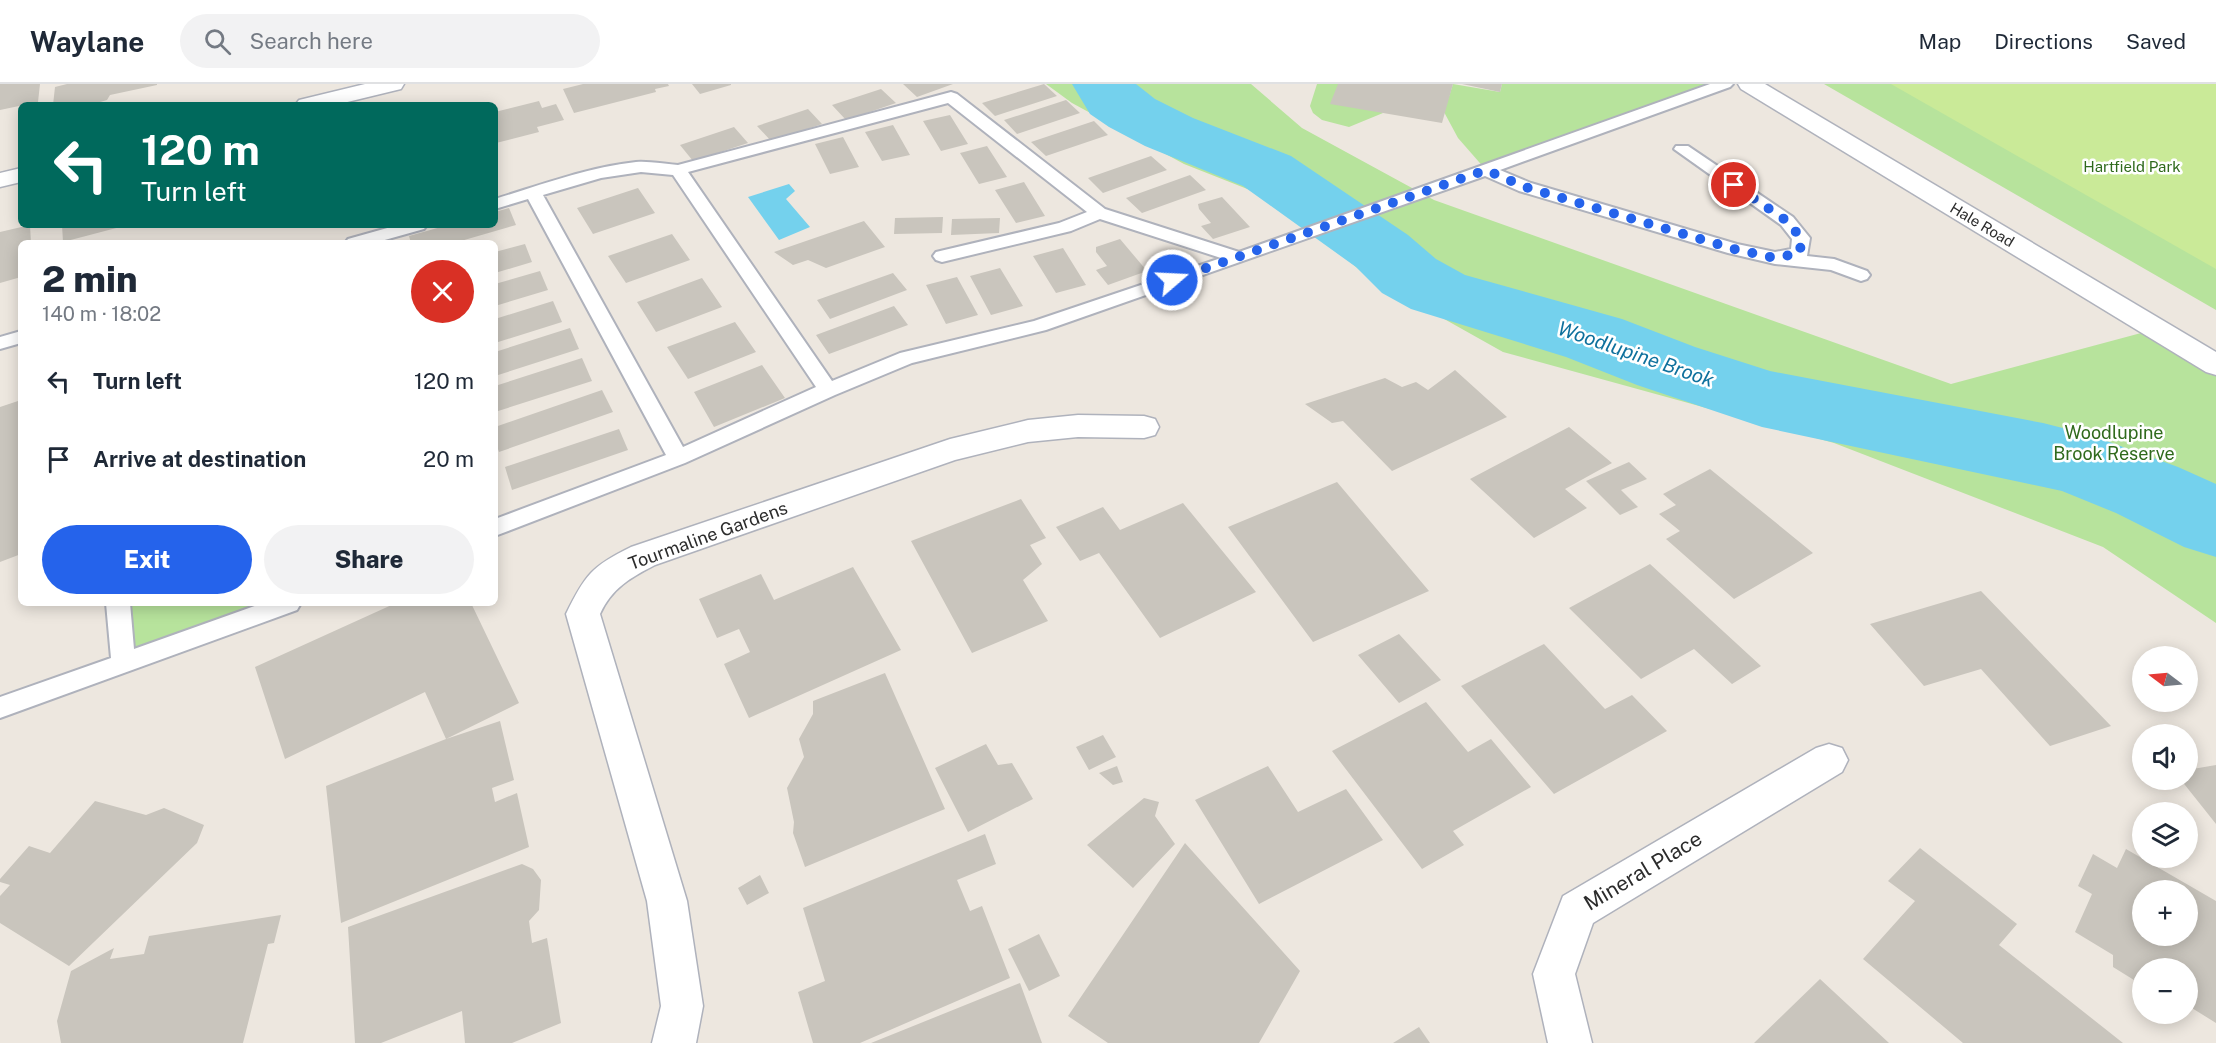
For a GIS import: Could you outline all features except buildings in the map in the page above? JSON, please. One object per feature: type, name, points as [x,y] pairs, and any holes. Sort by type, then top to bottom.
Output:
[{"type":"street","points":[[319,102],[393,84]]},
{"type":"street","name":"Hale Road","points":[[1749,84],[2216,365]]},
{"type":"street","points":[[0,180],[18,176]]},
{"type":"street","name":"Tourmaline Gardens","points":[[674,1043],[682,1006],[667,901],[584,614],[594,590],[606,575],[643,556],[950,450],[1028,431],[1078,426],[1144,427]]},
{"type":"street","name":"Mineral Place","points":[[1570,1043],[1554,974],[1577,910],[1829,760]]},
{"type":"lane","points":[[498,527],[678,458],[828,390],[907,358],[1039,326],[1308,234],[1725,84]]},
{"type":"lane","points":[[498,203],[636,167],[678,170],[951,97],[1099,213],[1239,258]]},
{"type":"lane","points":[[1682,149],[1787,221],[1801,238],[1800,253],[1775,258]]},
{"type":"lane","points":[[678,170],[828,390]]},
{"type":"lane","points":[[1486,170],[1525,187],[1734,249],[1775,258],[1834,266],[1861,275]]},
{"type":"lane","points":[[533,193],[678,458]]},
{"type":"lane","points":[[942,256],[1065,227],[1099,213]]},
{"type":"lane","points":[[367,240],[408,228]]},
{"type":"lane","points":[[0,343],[18,338]]},
{"type":"lane","points":[[118,606],[123,663]]},
{"type":"lane","points":[[0,708],[278,606]]},
{"type":"green space","name":"Woodlupine Brook Reserve","points":[[1046,84],[1251,84],[1302,128],[1434,200],[1951,384],[2156,329],[2216,365],[2216,623],[2103,547],[1834,443],[1503,352],[1364,274],[1285,204],[1184,164],[1072,103]]},
{"type":"green space","points":[[1317,84],[1352,84],[1383,113],[1349,127],[1322,120],[1313,113],[1310,106]]},
{"type":"green space","points":[[1453,84],[1500,92],[1502,84],[1725,84],[1486,170],[1458,138],[1444,112]]},
{"type":"green space","name":"Hartfield Park","points":[[1824,84],[2216,84],[2216,310]]},
{"type":"green space","name":"Hartfield Park","points":[[1891,84],[2216,84],[2216,269]]},
{"type":"green space","points":[[118,606],[281,606],[123,663]]},
{"type":"water","points":[[789,184],[795,191],[786,199],[810,227],[779,240],[748,197]]},
{"type":"waterway","name":"Woodlupine Brook","points":[[1104,84],[1113,100],[1132,113],[1169,132],[1267,171],[1382,251],[1409,276],[1438,292],[1594,338],[1666,366],[1762,398],[2043,454],[2090,467],[2147,490],[2216,523]]},
{"type":"route","points":[[1172,280],[1486,170],[1525,187],[1734,249],[1775,258],[1800,253],[1801,238],[1787,221],[1734,185]]}]
